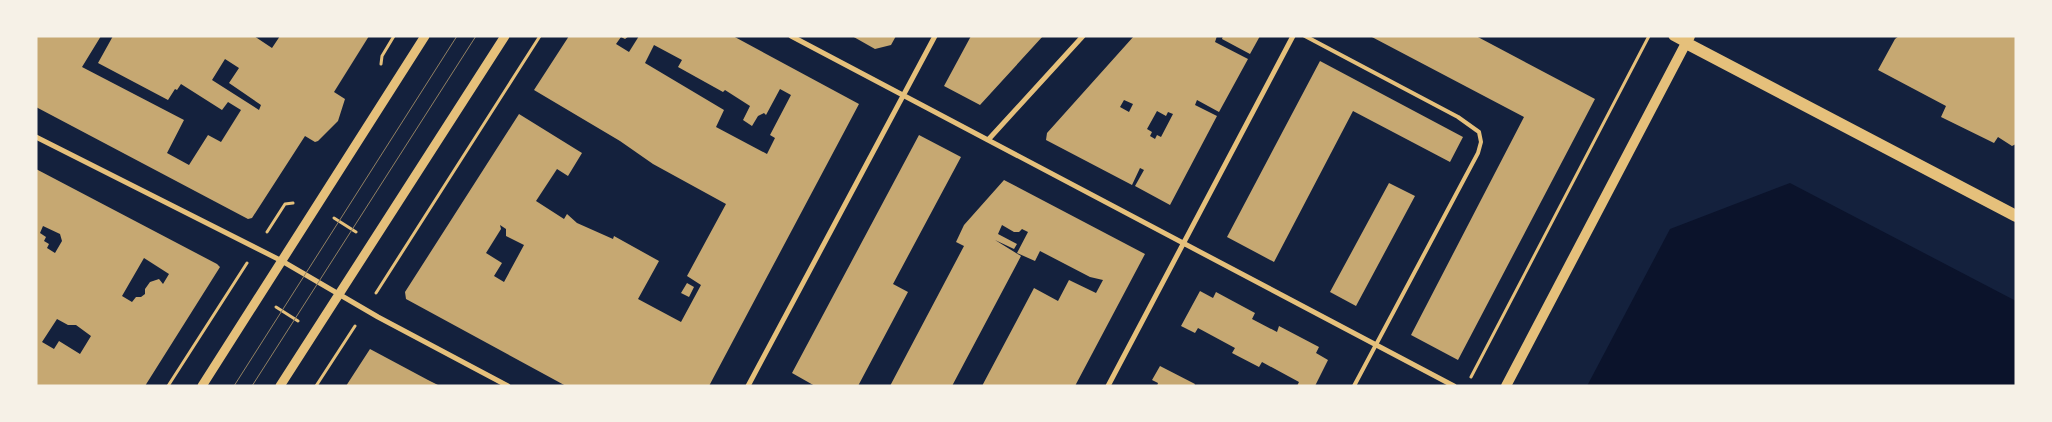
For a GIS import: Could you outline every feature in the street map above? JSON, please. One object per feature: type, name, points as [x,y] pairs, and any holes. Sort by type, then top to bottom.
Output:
[{"type":"main road","points":[[1506,386],[1687,39],[2016,216]]},
{"type":"street","points":[[202,386],[425,36]]},
{"type":"street","points":[[280,386],[505,36]]},
{"type":"street","points":[[791,36],[1454,386]]},
{"type":"street","points":[[748,386],[935,36]]},
{"type":"street","points":[[988,140],[1084,36]]},
{"type":"street","points":[[1108,386],[1293,36]]},
{"type":"street","points":[[1673,36],[1687,39]]},
{"type":"street","points":[[36,137],[282,261],[365,310],[508,386]]},
{"type":"lane","points":[[1305,36],[1458,117],[1479,132],[1481,142],[1478,153],[1354,386]]},
{"type":"path","points":[[316,386],[540,36]]},
{"type":"path","points":[[1466,386],[1649,36]]},
{"type":"path","points":[[316,207],[372,242]]},
{"type":"path","points":[[235,281],[341,348]]},
{"type":"water","points":[[1790,183],[2016,301],[2016,386],[1587,386],[1670,229]]},
{"type":"building","points":[[36,36],[101,36],[82,67],[184,120],[167,153],[189,165],[208,135],[221,142],[241,110],[228,102],[222,110],[181,84],[177,90],[175,89],[168,100],[98,63],[113,36],[254,36],[272,48],[280,36],[369,36],[334,92],[345,99],[338,121],[318,141],[315,142],[305,136],[252,218],[248,219],[36,107]],"holes":[[[225,59],[239,68],[229,83],[261,105],[259,110],[212,80]]]},
{"type":"building","points":[[569,36],[629,36],[625,39],[621,37],[616,44],[629,52],[639,36],[733,36],[859,104],[709,386],[566,386],[406,299],[405,292],[519,114],[582,153],[568,176],[557,169],[536,201],[564,219],[567,214],[577,223],[613,239],[614,236],[659,261],[638,299],[681,322],[701,285],[687,276],[726,204],[653,164],[620,141],[534,90]],"holes":[[[654,45],[682,60],[678,67],[723,92],[725,90],[750,106],[743,120],[752,126],[758,116],[764,113],[766,115],[780,89],[791,95],[770,135],[775,138],[767,154],[716,127],[724,110],[645,63]],[[500,225],[506,229],[506,236],[524,245],[504,282],[494,276],[502,263],[486,253],[501,229]]]},
{"type":"building","points":[[852,36],[896,36],[891,45],[875,49]]},
{"type":"building","points":[[971,36],[1043,36],[980,105],[944,86]]},
{"type":"building","points":[[1134,36],[1217,36],[1215,42],[1248,59],[1219,112],[1197,100],[1195,105],[1217,116],[1170,205],[1135,186],[1144,170],[1140,168],[1132,185],[1046,140],[1047,133]],"holes":[[[1124,100],[1133,104],[1129,112],[1120,107]],[[1157,111],[1166,116],[1168,112],[1173,114],[1161,137],[1157,135],[1155,139],[1150,136],[1152,132],[1147,129]]]},
{"type":"building","points":[[1223,36],[1260,36],[1250,54],[1222,39]]},
{"type":"building","points":[[1370,36],[1476,36],[1595,99],[1458,360],[1411,335],[1524,117]]},
{"type":"building","points":[[1899,36],[2016,36],[2016,144],[2012,146],[1998,137],[1994,143],[1941,117],[1946,106],[1878,70],[1895,39]]},
{"type":"building","points":[[1320,61],[1463,137],[1450,162],[1353,111],[1274,262],[1227,237]]},
{"type":"building","points":[[919,135],[961,157],[893,284],[908,292],[858,386],[815,386],[792,373]]},
{"type":"building","points":[[36,169],[220,267],[145,386],[36,386]],"holes":[[[43,226],[60,234],[62,241],[55,253],[47,248],[49,244],[44,241],[46,237],[40,233]],[[144,258],[169,274],[163,284],[159,279],[150,282],[145,289],[145,294],[141,297],[136,297],[132,302],[122,296]],[[57,319],[68,325],[76,325],[91,336],[80,354],[59,341],[54,349],[42,342]]]},
{"type":"building","points":[[1004,180],[1145,254],[1075,386],[982,386],[1034,288],[1058,301],[1069,280],[1096,293],[1103,280],[1090,277],[1040,251],[1035,261],[1017,253],[1028,232],[1022,229],[1019,232],[1014,232],[1002,225],[998,234],[1017,244],[1014,249],[995,240],[1021,256],[952,386],[890,386],[964,246],[956,242],[964,225]]},
{"type":"building","points":[[1389,183],[1415,196],[1356,306],[1330,292]]},
{"type":"building","points":[[687,283],[694,287],[689,297],[681,293]]},
{"type":"building","points":[[1200,291],[1213,298],[1216,292],[1255,313],[1252,319],[1277,332],[1279,326],[1319,347],[1316,353],[1328,360],[1315,386],[1297,386],[1299,382],[1262,362],[1259,367],[1232,353],[1235,348],[1198,328],[1195,333],[1181,326]]},
{"type":"building","points":[[370,349],[428,380],[440,386],[346,386]]},
{"type":"building","points":[[1160,366],[1195,384],[1194,386],[1157,386],[1158,383],[1152,380]]},
{"type":"tram line","points":[[234,386],[457,36]]},
{"type":"tram line","points":[[252,386],[476,36]]}]
